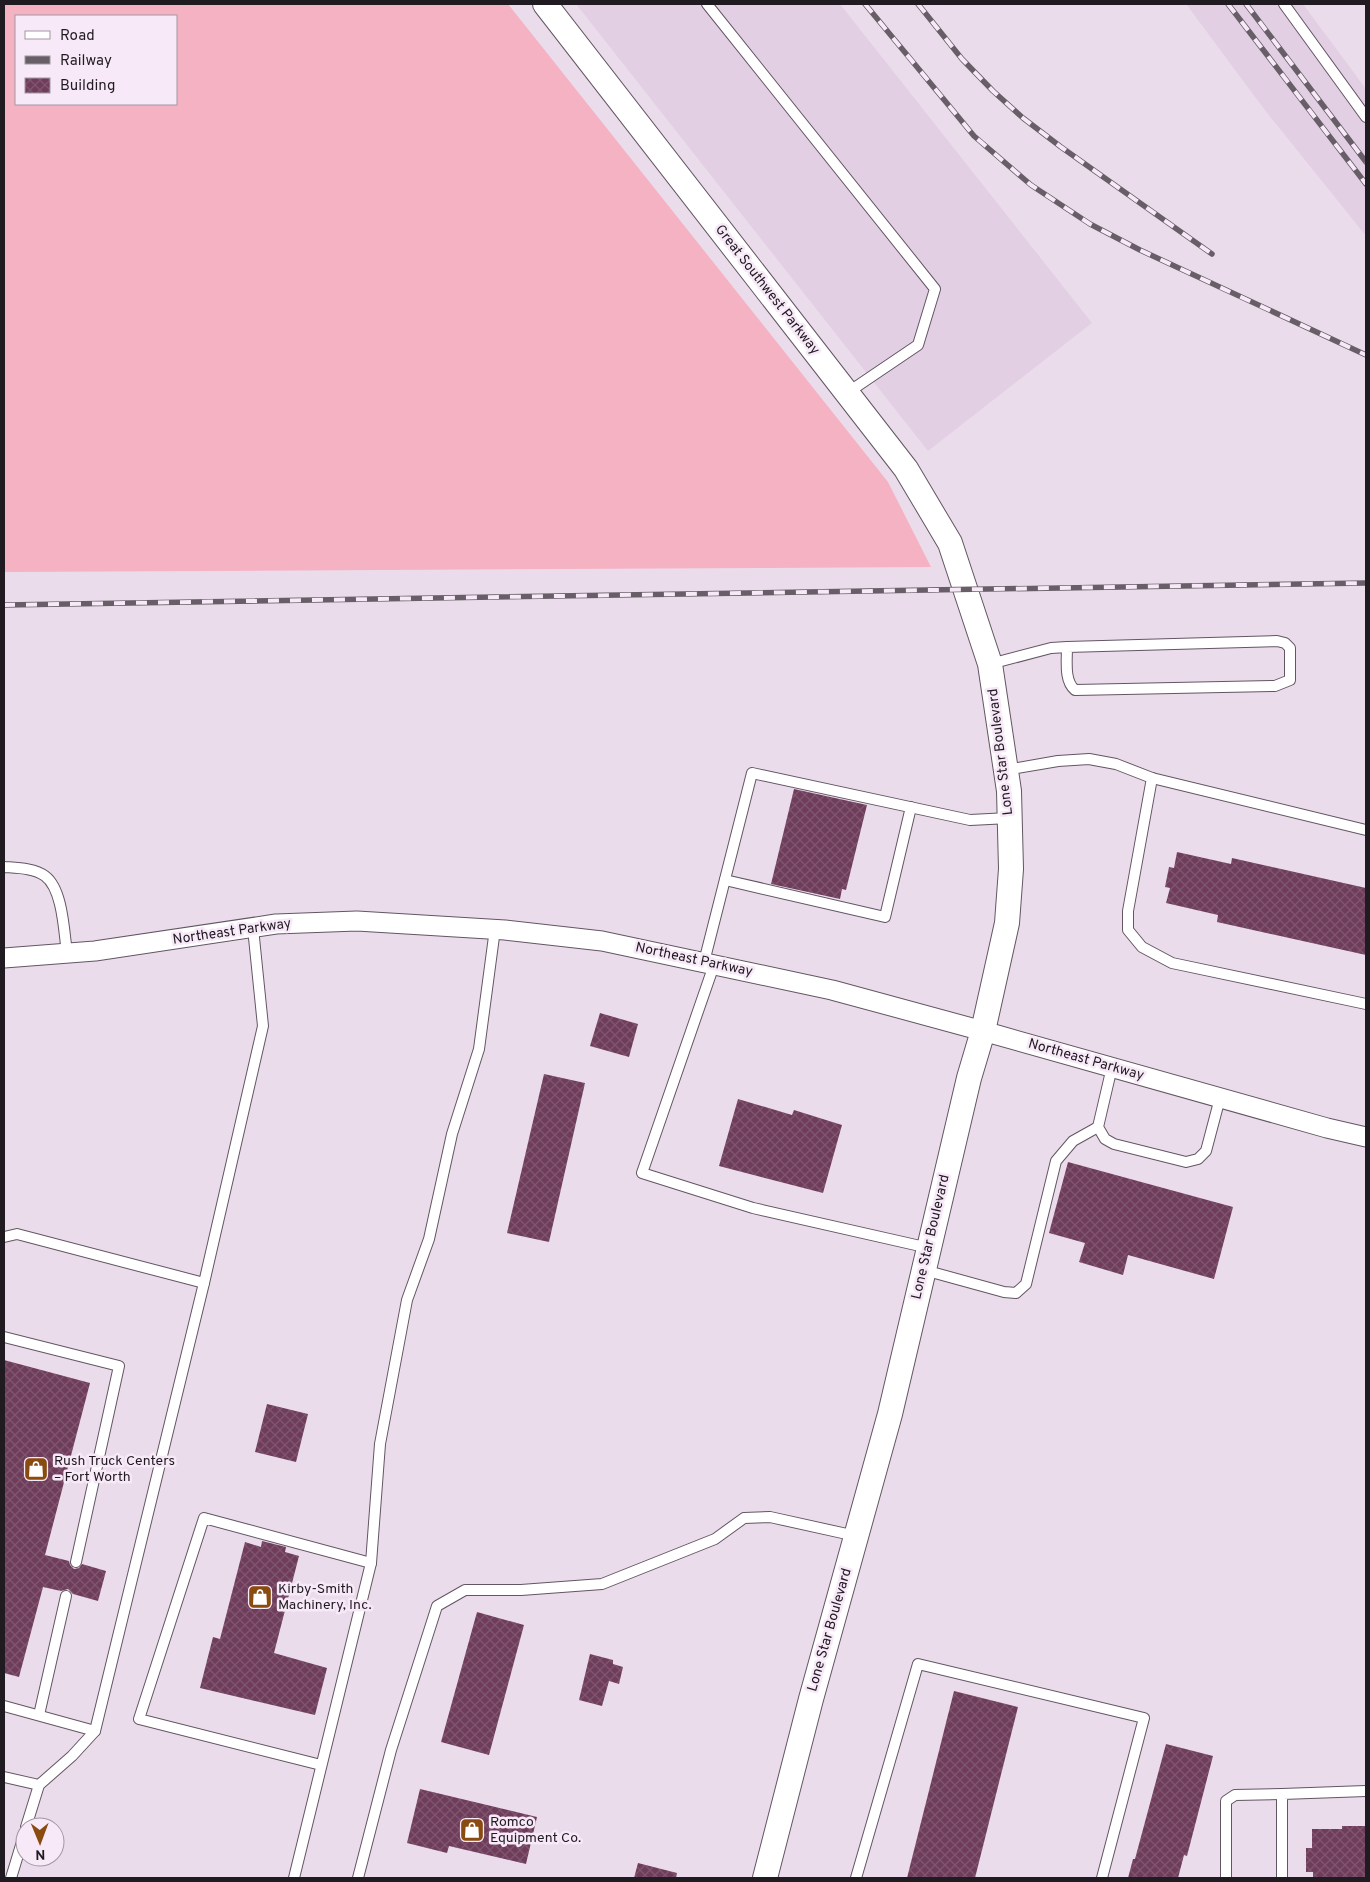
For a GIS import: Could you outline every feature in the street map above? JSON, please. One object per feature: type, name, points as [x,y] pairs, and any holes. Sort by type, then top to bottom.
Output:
[{"type":"street","name":"Great Southwest Parkway","points":[[545,4],[906,469],[950,543],[966,590]]},
{"type":"street","name":"Lone Star Boulevard","points":[[765,1878],[811,1700],[890,1414],[969,1078],[983,1031],[1007,923],[1011,869],[1006,770],[990,664],[966,590]]},
{"type":"street","name":"Northeast Parkway","points":[[4,958],[95,951],[276,924],[358,921],[495,930],[602,941],[832,990],[1327,1128],[1366,1137]]},
{"type":"lane","points":[[707,4],[935,289],[918,345],[847,393]]},
{"type":"lane","points":[[1284,4],[1366,117]]},
{"type":"lane","points":[[990,664],[1051,648],[1067,646],[1278,641],[1290,648],[1290,680],[1275,686],[1075,690],[1070,686],[1068,676],[1067,646]]},
{"type":"lane","points":[[1006,770],[1058,761],[1089,759],[1116,764],[1152,778],[1366,830]]},
{"type":"lane","points":[[1009,818],[970,820],[752,773],[725,880],[709,964],[642,1173],[926,1259],[1004,1292],[1016,1293],[1026,1284],[1056,1160],[1073,1141],[1098,1128]]},
{"type":"lane","points":[[1152,778],[1128,911],[1128,930],[1142,947],[1172,963],[1366,1004]]},
{"type":"lane","points":[[725,880],[885,918],[911,807]]},
{"type":"lane","points":[[4,867],[22,868],[45,876],[53,886],[58,896],[67,953]]},
{"type":"lane","points":[[29,1817],[39,1785],[72,1756],[95,1731],[204,1284],[263,1026],[254,928]]},
{"type":"lane","points":[[294,1878],[371,1563],[380,1444],[407,1300],[429,1239],[452,1134],[479,1049],[495,930]]},
{"type":"lane","points":[[1112,1067],[1098,1128],[1105,1139],[1114,1144],[1186,1162],[1198,1159],[1206,1151],[1220,1098]]},
{"type":"lane","points":[[4,1237],[17,1234],[204,1284]]},
{"type":"lane","points":[[4,1337],[119,1366],[76,1562]]},
{"type":"lane","points":[[358,1878],[392,1750],[437,1606],[466,1590],[521,1590],[602,1584],[716,1539],[744,1518],[770,1517],[856,1536]]},
{"type":"lane","points":[[321,1765],[139,1719],[204,1518],[371,1563]]},
{"type":"lane","points":[[39,1715],[66,1596]]},
{"type":"lane","points":[[856,1878],[918,1664],[1144,1718],[1102,1878]]},
{"type":"lane","points":[[4,1706],[95,1731]]},
{"type":"lane","points":[[4,1777],[39,1785]]},
{"type":"lane","points":[[1226,1878],[1226,1800],[1235,1795],[1366,1791]]},
{"type":"lane","points":[[1282,1794],[1282,1878]]},
{"type":"lane","points":[[11,1878],[15,1865]]},
{"type":"shaded area","points":[[4,4],[508,4],[888,482],[931,567],[4,572]]},
{"type":"shaded area","points":[[576,4],[840,4],[1092,323],[928,451]]},
{"type":"shaded area","points":[[1186,4],[1303,4],[1366,89],[1366,236],[1264,109]]},
{"type":"building","points":[[794,789],[867,805],[846,890],[842,889],[840,899],[771,884]]},
{"type":"building","points":[[1177,852],[1231,864],[1232,858],[1366,888],[1366,955],[1217,922],[1218,915],[1166,903],[1170,888],[1165,887],[1169,867],[1174,868]]},
{"type":"building","points":[[600,1013],[638,1024],[629,1057],[590,1046]]},
{"type":"building","points":[[544,1074],[585,1083],[549,1242],[507,1233]]},
{"type":"building","points":[[738,1099],[792,1115],[794,1110],[842,1125],[823,1193],[719,1166]]},
{"type":"building","points":[[1068,1162],[1233,1207],[1214,1279],[1128,1255],[1123,1275],[1079,1262],[1085,1243],[1049,1233]]},
{"type":"building","name":"Rush Truck Centers – Fort Worth","points":[[4,1360],[90,1383],[45,1555],[69,1561],[74,1569],[79,1568],[82,1564],[106,1571],[98,1601],[73,1594],[68,1589],[61,1591],[43,1587],[19,1677],[4,1673]]},
{"type":"building","points":[[267,1404],[308,1414],[296,1462],[255,1452]]},
{"type":"building","name":"Kirby-Smith Machinery, Inc.","points":[[262,1541],[286,1547],[285,1552],[299,1556],[274,1653],[327,1668],[315,1715],[200,1688],[213,1637],[220,1639],[245,1542],[261,1547]]},
{"type":"building","points":[[477,1612],[524,1625],[489,1755],[441,1742]]},
{"type":"building","points":[[590,1654],[613,1660],[613,1664],[623,1667],[619,1684],[609,1681],[602,1706],[579,1700]]},
{"type":"building","points":[[954,1691],[1018,1707],[975,1878],[907,1878]]},
{"type":"building","points":[[1166,1744],[1213,1756],[1187,1856],[1184,1855],[1178,1878],[1128,1878],[1133,1859],[1135,1859]]},
{"type":"building","name":"Romco Equipment Co.","points":[[420,1789],[537,1817],[526,1864],[449,1846],[447,1853],[407,1843]]},
{"type":"building","points":[[1342,1826],[1366,1826],[1366,1878],[1313,1878],[1313,1872],[1306,1872],[1306,1848],[1312,1848],[1312,1829],[1342,1829]]},
{"type":"building","points":[[638,1863],[677,1873],[676,1878],[634,1878]]},
{"type":"railway","points":[[865,4],[974,136],[1031,185],[1090,224],[1140,250],[1366,355]]},
{"type":"railway","points":[[918,4],[962,59],[1023,118],[1212,254]]},
{"type":"railway","points":[[1228,4],[1366,184]]},
{"type":"railway","points":[[1246,4],[1366,162]]},
{"type":"railway","points":[[4,605],[1366,583]]},
{"type":"place","name":"Rush Truck Centers – Fort Worth","points":[[36,1469]]},
{"type":"place","name":"Kirby-Smith Machinery, Inc.","points":[[260,1597]]},
{"type":"place","name":"Romco Equipment Co.","points":[[472,1830]]}]
